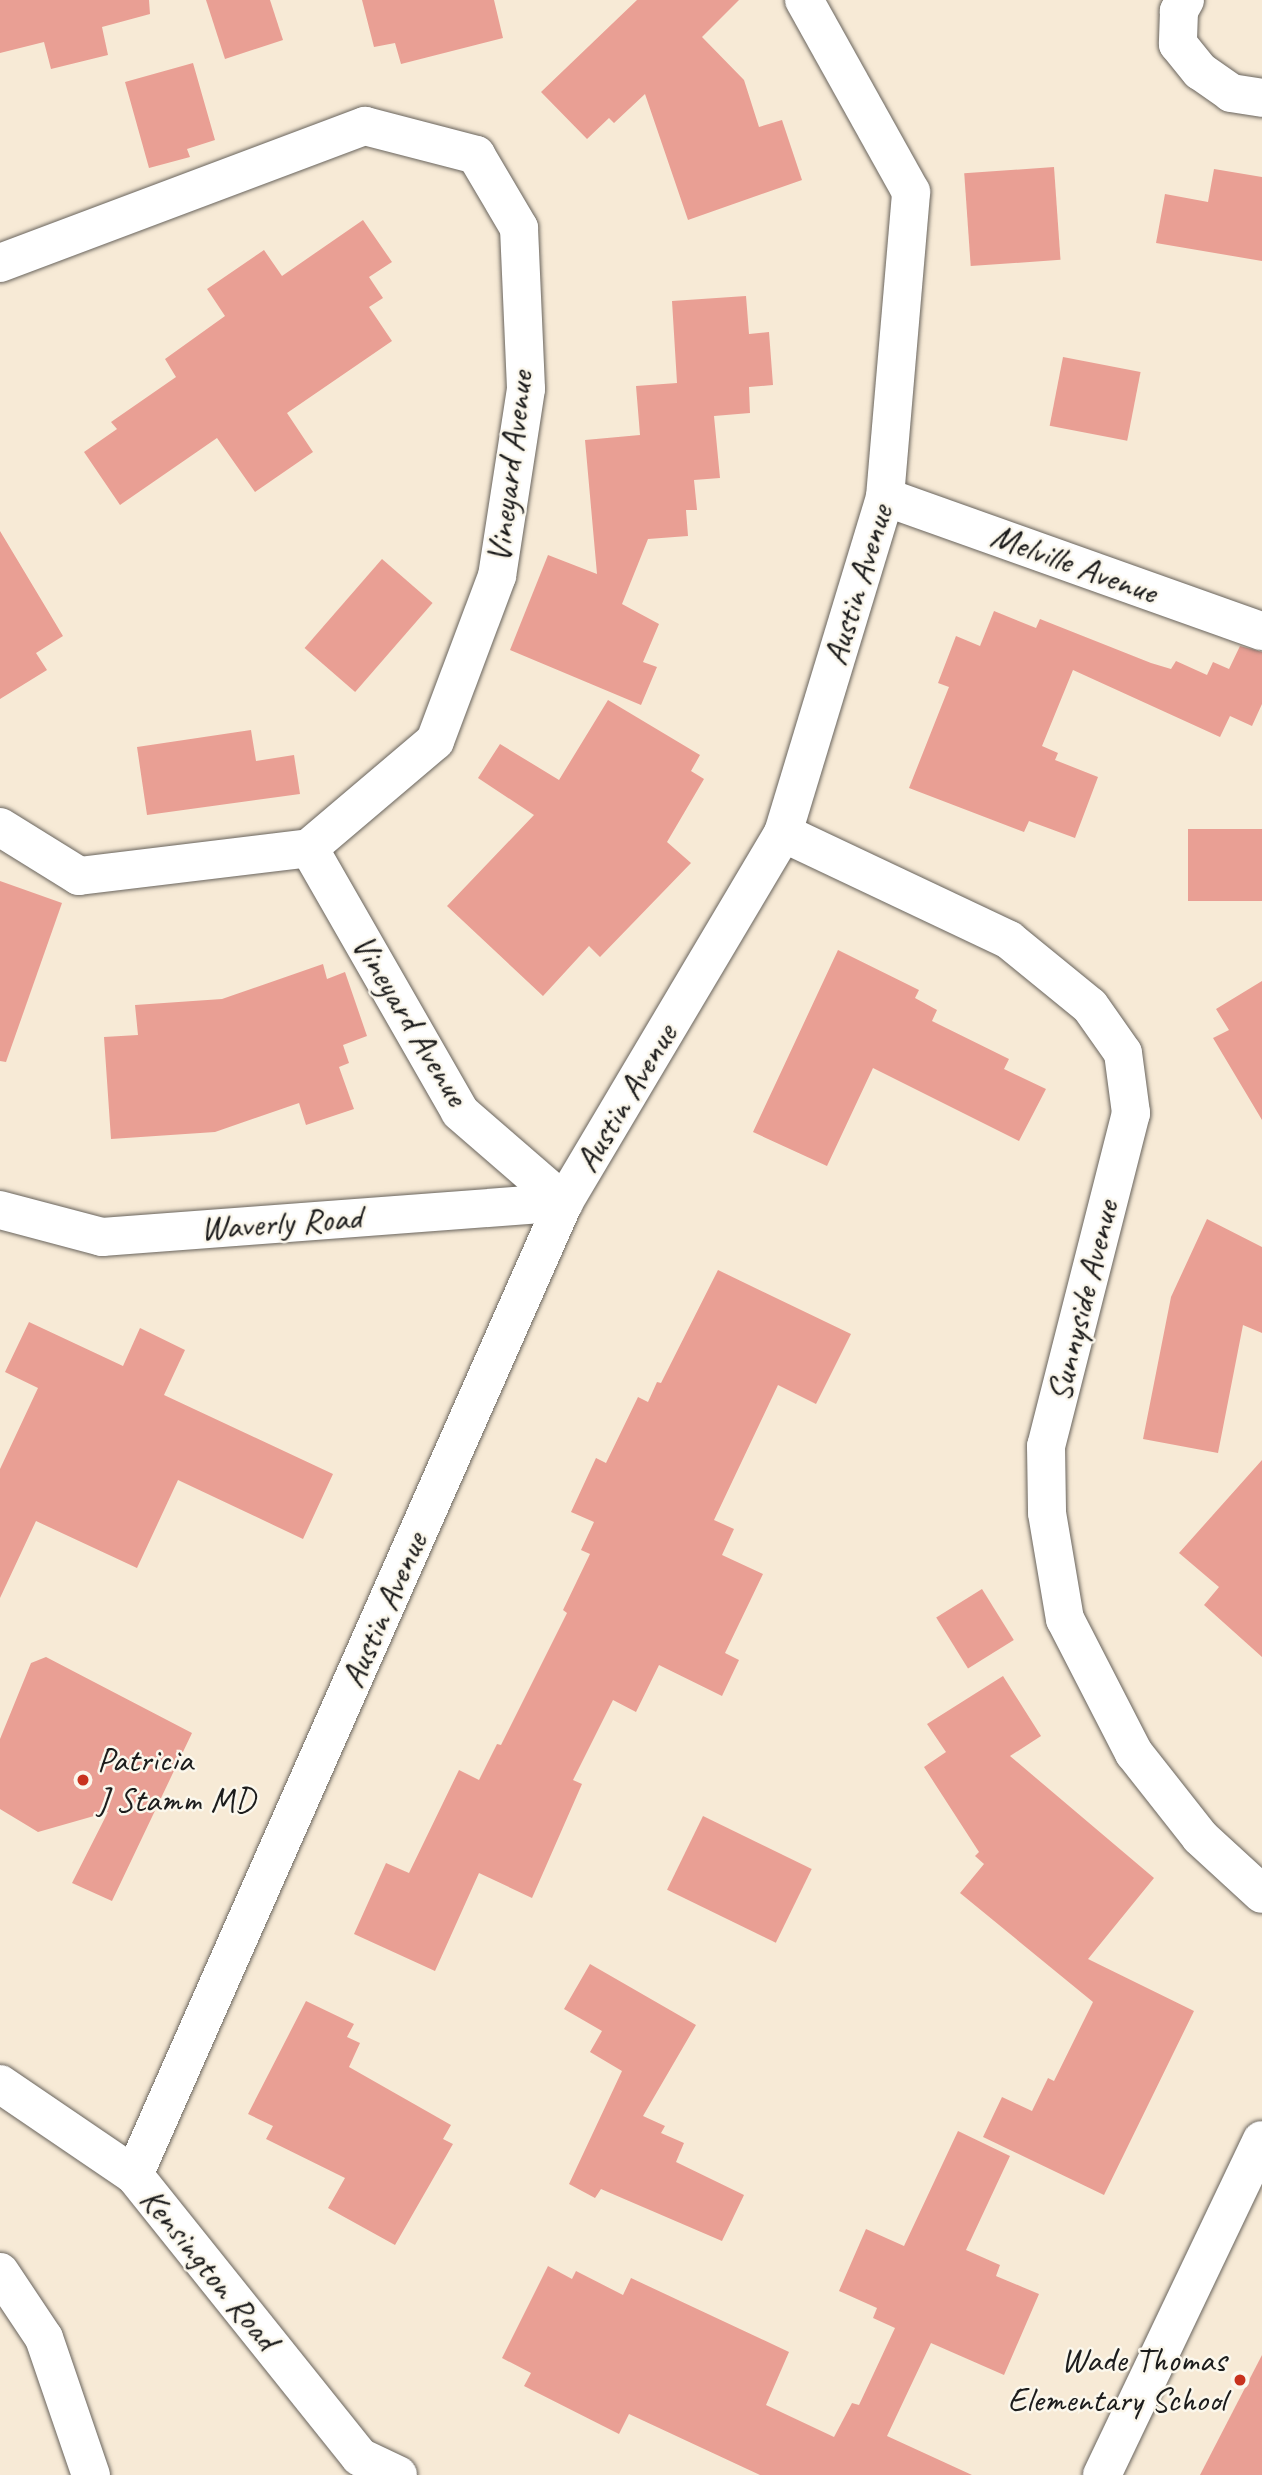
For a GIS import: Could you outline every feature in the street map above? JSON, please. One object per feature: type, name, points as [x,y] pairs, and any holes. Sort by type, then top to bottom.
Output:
[{"type":"street","name":"Austin Avenue","points":[[134,2175],[564,1202],[783,833],[885,497],[911,192],[804,0]]},
{"type":"street","points":[[1185,0],[1179,11],[1178,44],[1200,71],[1231,93],[1262,98]]},
{"type":"street","name":"Vineyard Avenue","points":[[0,264],[365,126],[476,155],[519,228],[526,389],[498,576],[435,741],[309,848],[460,1112],[564,1202]]},
{"type":"street","name":"Melville Avenue","points":[[885,497],[1262,631]]},
{"type":"street","points":[[0,827],[79,876],[309,848]]},
{"type":"street","name":"Sunnyside Avenue","points":[[783,833],[1009,940],[1090,1006],[1123,1053],[1131,1113],[1046,1446],[1047,1513],[1062,1606],[1065,1619],[1134,1753],[1200,1837],[1262,1894]]},
{"type":"street","name":"Waverly Road","points":[[0,1210],[102,1237],[564,1202]]},
{"type":"street","name":"Kensington Road","points":[[1,2088],[134,2175],[358,2466],[398,2475]]},
{"type":"street","points":[[1102,2475],[1262,2140]]},
{"type":"street","points":[[0,2272],[44,2338],[91,2475]]},
{"type":"building","points":[[0,0],[149,0],[150,14],[102,27],[108,55],[51,69],[44,42],[0,53]]},
{"type":"building","points":[[206,0],[270,0],[283,40],[225,59]]},
{"type":"building","points":[[362,0],[494,0],[503,38],[401,64],[395,43],[374,47]]},
{"type":"building","points":[[637,0],[739,0],[702,37],[744,80],[759,127],[782,120],[802,180],[688,220],[645,94],[614,123],[609,118],[587,139],[541,92]]},
{"type":"building","points":[[193,63],[215,140],[187,149],[190,157],[149,168],[125,82]]},
{"type":"building","points":[[1054,167],[1060,260],[971,266],[964,173]]},
{"type":"building","points":[[1214,169],[1262,177],[1262,261],[1156,243],[1165,194],[1208,202]]},
{"type":"building","points":[[363,220],[392,262],[369,277],[383,298],[369,307],[392,341],[287,413],[313,452],[255,492],[217,438],[120,505],[84,452],[117,429],[111,422],[176,377],[165,359],[225,316],[207,289],[264,250],[282,276]]},
{"type":"building","points":[[746,296],[749,334],[769,332],[773,385],[749,387],[750,413],[714,416],[720,478],[694,480],[697,510],[686,510],[688,536],[648,539],[622,604],[659,624],[643,662],[657,667],[641,705],[510,650],[548,555],[597,574],[585,440],[640,435],[636,386],[677,383],[672,301]]},
{"type":"building","points":[[1063,357],[1141,372],[1127,441],[1050,426]]},
{"type":"building","points":[[0,531],[63,636],[36,653],[47,670],[0,699]]},
{"type":"building","points":[[382,559],[433,603],[355,692],[305,648]]},
{"type":"building","points":[[994,611],[1036,628],[1040,619],[1151,663],[1171,669],[1176,661],[1207,675],[1213,662],[1229,669],[1240,646],[1262,652],[1262,704],[1252,726],[1230,716],[1220,737],[1073,670],[1042,746],[1058,753],[1055,760],[1098,777],[1075,838],[1029,821],[1024,832],[909,788],[949,687],[938,683],[956,636],[980,646]]},
{"type":"building","points":[[608,700],[700,755],[691,771],[704,779],[667,842],[691,863],[600,957],[589,946],[543,996],[447,906],[534,815],[478,778],[500,744],[559,780]]},
{"type":"building","points":[[251,730],[256,761],[294,755],[300,794],[147,815],[137,747]]},
{"type":"building","points":[[1188,829],[1262,829],[1262,901],[1188,901]]},
{"type":"building","points":[[0,881],[62,903],[6,1062],[0,1061]]},
{"type":"building","points":[[838,950],[919,990],[915,998],[937,1010],[932,1021],[1009,1059],[1004,1069],[1046,1089],[1019,1141],[873,1068],[827,1166],[753,1132]]},
{"type":"building","points":[[323,964],[327,979],[345,972],[367,1036],[343,1045],[349,1063],[339,1067],[354,1109],[306,1125],[299,1103],[215,1132],[111,1139],[104,1037],[138,1035],[135,1005],[222,999]]},
{"type":"building","points":[[1262,981],[1262,1120],[1213,1038],[1229,1030],[1216,1009]]},
{"type":"building","points":[[1207,1219],[1262,1247],[1262,1333],[1243,1325],[1218,1453],[1143,1439],[1171,1297]]},
{"type":"building","points":[[718,1270],[851,1334],[816,1404],[778,1385],[714,1520],[734,1529],[722,1555],[763,1574],[725,1653],[739,1660],[722,1696],[659,1665],[636,1712],[613,1700],[573,1780],[582,1784],[532,1898],[479,1873],[435,1971],[354,1934],[386,1863],[409,1873],[459,1770],[479,1780],[497,1744],[501,1745],[567,1613],[563,1610],[590,1554],[581,1550],[594,1522],[571,1512],[596,1458],[606,1463],[638,1397],[648,1402],[657,1382],[661,1383]]},
{"type":"building","points":[[29,1322],[123,1366],[140,1328],[185,1350],[164,1395],[333,1474],[303,1539],[178,1480],[137,1568],[36,1521],[0,1598],[0,1469],[38,1388],[5,1372]]},
{"type":"building","points":[[1262,1460],[1262,1657],[1204,1605],[1219,1587],[1179,1553]]},
{"type":"building","points":[[982,1589],[1014,1640],[968,1668],[936,1618]]},
{"type":"building","name":"Patricia J Stamm MD","points":[[46,1657],[192,1733],[112,1901],[72,1883],[108,1812],[38,1832],[0,1809],[0,1739],[31,1663]]},
{"type":"building","points":[[1003,1676],[1041,1736],[1010,1756],[1154,1878],[1088,1959],[1194,2011],[1104,2195],[983,2137],[1002,2097],[1032,2111],[1048,2078],[1054,2081],[1093,2002],[960,1893],[984,1864],[975,1856],[979,1852],[924,1767],[946,1752],[927,1724]]},
{"type":"building","points":[[703,1816],[812,1869],[776,1943],[667,1890]]},
{"type":"building","points":[[590,1964],[696,2025],[643,2116],[665,2126],[661,2133],[684,2143],[676,2162],[744,2195],[722,2241],[601,2189],[595,2198],[569,2184],[622,2071],[590,2052],[602,2031],[564,2009]]},
{"type":"building","points":[[306,2001],[354,2024],[347,2037],[360,2043],[349,2067],[451,2125],[443,2139],[453,2144],[395,2245],[328,2208],[345,2178],[266,2139],[273,2126],[248,2114]]},
{"type":"building","points":[[958,2131],[1010,2156],[966,2250],[1000,2265],[996,2276],[1039,2294],[1004,2375],[931,2343],[887,2436],[972,2475],[760,2475],[629,2414],[619,2434],[524,2386],[531,2373],[502,2358],[548,2266],[572,2279],[576,2271],[623,2295],[631,2278],[789,2352],[766,2405],[834,2437],[852,2403],[859,2405],[895,2328],[873,2318],[877,2308],[839,2291],[866,2229],[904,2246]]},
{"type":"building","points":[[1262,2355],[1262,2475],[1200,2475]]},
{"type":"place","name":"Patricia J Stamm MD","points":[[83,1780]]},
{"type":"place","name":"Wade Thomas Elementary School","points":[[1240,2380]]}]
